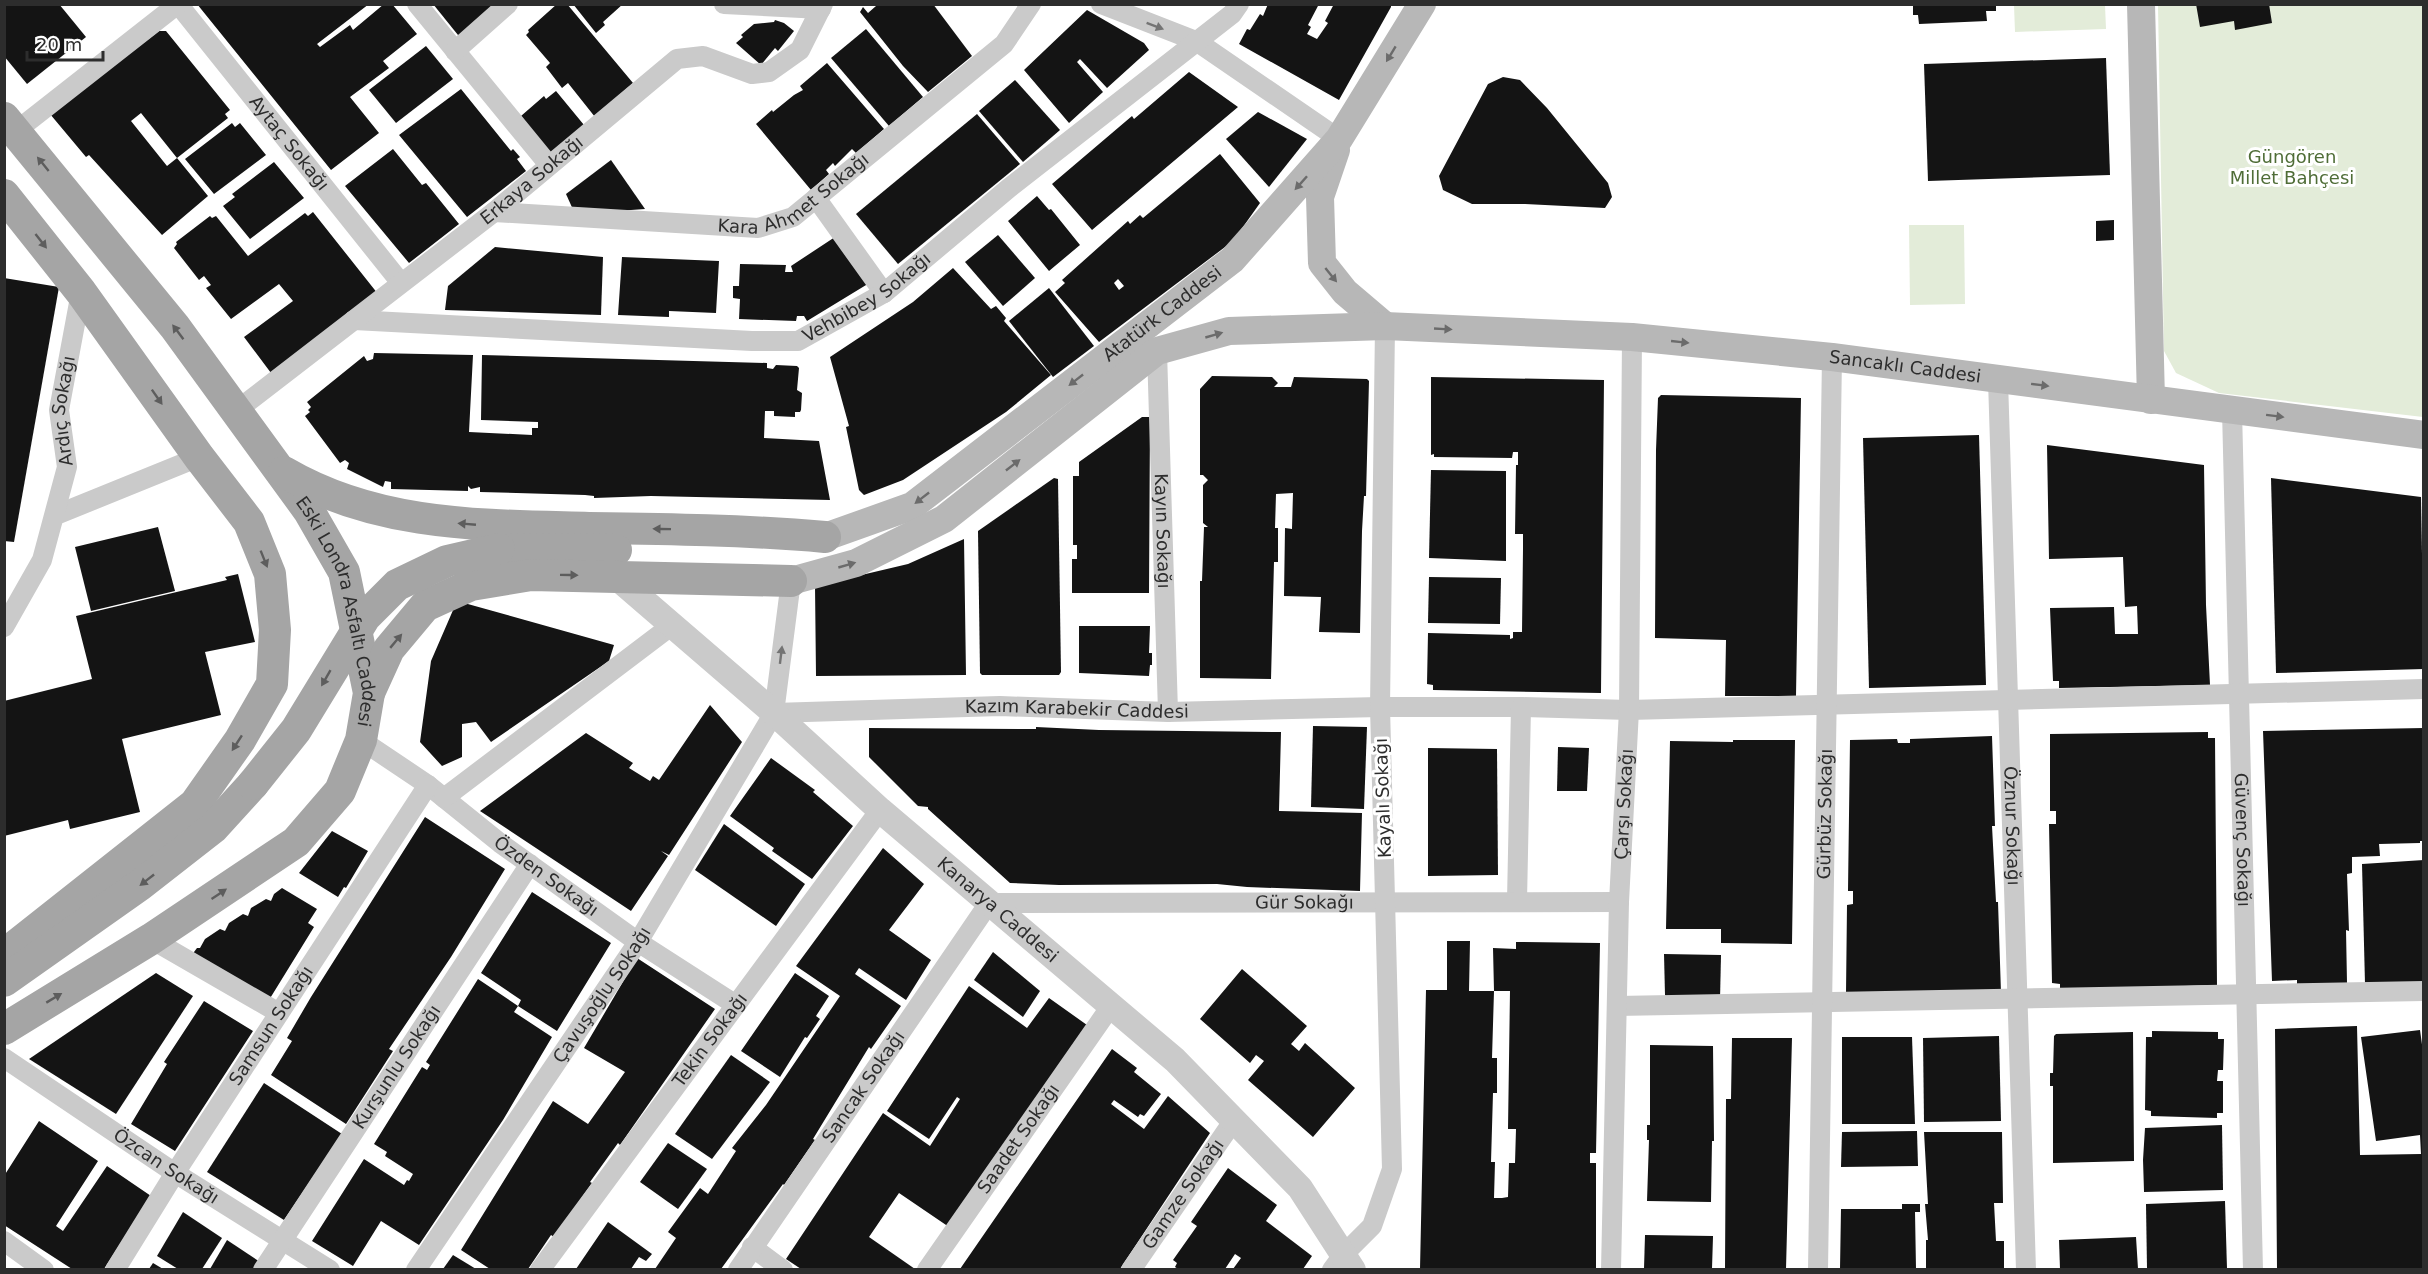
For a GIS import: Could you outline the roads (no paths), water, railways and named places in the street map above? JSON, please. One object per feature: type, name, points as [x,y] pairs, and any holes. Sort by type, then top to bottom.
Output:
[{"type":"main road","name":"Atatürk Caddesi","points":[[825,537],[912,506],[1232,260],[1339,139],[1422,4]]},
{"type":"main road","points":[[2141,4],[2151,400]]},
{"type":"main road","name":"Eski Londra Asfaltı Caddesi","points":[[4,1029],[151,939],[296,842],[340,791],[361,740],[369,693],[344,572],[309,511],[175,327],[8,119]]},
{"type":"main road","points":[[1339,139],[1320,197],[1322,263],[1345,292],[1385,326]]},
{"type":"main road","points":[[4,195],[81,292],[199,457],[249,522],[270,574],[275,630],[272,684],[240,740],[195,804],[4,955]]},
{"type":"main road","name":"Sancaklı Caddesi","points":[[1157,351],[1229,331],[1385,326],[1632,337],[1832,357],[2424,435]]},
{"type":"main road","name":"Atatürk Caddesi","points":[[790,580],[856,563],[944,519],[1157,351]]},
{"type":"main road","points":[[278,468],[313,489],[373,510],[466,525],[761,532],[825,537]]},
{"type":"main road","points":[[4,981],[140,885],[213,828],[297,730],[365,617],[397,585],[447,561],[499,549],[762,551],[825,537]]},
{"type":"main road","points":[[369,693],[389,650],[425,606],[471,585],[531,574],[790,580]]},
{"type":"street","points":[[8,119],[178,4]]},
{"type":"street","name":"Aytaç Sokağı","points":[[178,4],[401,283]]},
{"type":"street","points":[[417,4],[549,165]]},
{"type":"street","points":[[456,51],[508,4]]},
{"type":"street","points":[[724,4],[822,7]]},
{"type":"street","name":"Kara Ahmet Sokağı","points":[[494,212],[758,228],[793,217],[1004,44],[1031,4]]},
{"type":"street","points":[[1101,4],[1196,41],[1339,139]]},
{"type":"street","name":"Erkaya Sokağı","points":[[236,411],[494,212],[676,59],[703,56],[752,74],[769,72],[800,50],[822,7]]},
{"type":"street","name":"Vehbibey Sokağı","points":[[354,320],[752,341],[798,341],[884,293],[1009,188],[1196,41],[1234,8]]},
{"type":"street","points":[[816,198],[884,293]]},
{"type":"street","name":"Ardıç Sokağı","points":[[4,627],[42,560],[56,515],[67,467],[59,410],[81,292]]},
{"type":"street","name":"Kayalı Sokağı","points":[[1342,1265],[1372,1226],[1392,1169],[1380,707],[1385,326]]},
{"type":"street","name":"Çarşı Sokağı","points":[[1611,1269],[1619,902],[1629,710],[1632,337]]},
{"type":"street","name":"Kayın Sokağı","points":[[1157,351],[1168,712]]},
{"type":"street","name":"Gürbüz Sokağı","points":[[1818,1269],[1832,357]]},
{"type":"street","name":"Öznur Sokağı","points":[[1998,380],[2026,1269]]},
{"type":"street","name":"Güvenç Sokağı","points":[[2232,410],[2253,1269]]},
{"type":"street","points":[[56,515],[199,457]]},
{"type":"street","name":"Kanarya Caddesi","points":[[615,576],[774,713],[880,810],[1175,1060],[1300,1188],[1342,1265]]},
{"type":"street","points":[[774,713],[790,580]]},
{"type":"street","points":[[444,798],[671,626]]},
{"type":"street","name":"Kazım Karabekir Caddesi","points":[[774,713],[1000,706],[1168,712],[1380,707],[1629,710],[2424,689]]},
{"type":"street","points":[[1517,901],[1521,707]]},
{"type":"street","name":"Çavuşoğlu Sokağı","points":[[416,1269],[639,942],[774,713]]},
{"type":"street","name":"Özden Sokağı","points":[[361,740],[428,785],[500,843],[639,942],[736,1005]]},
{"type":"street","name":"Samsun Sokağı","points":[[115,1269],[428,785]]},
{"type":"street","name":"Tekin Sokağı","points":[[540,1269],[880,810]]},
{"type":"street","name":"Kurşunlu Sokağı","points":[[263,1269],[530,864]]},
{"type":"street","name":"Gür Sokağı","points":[[989,903],[1619,902]]},
{"type":"street","name":"Sancak Sokağı","points":[[738,1269],[989,903]]},
{"type":"street","points":[[151,939],[279,1013]]},
{"type":"street","points":[[1617,1006],[2424,991]]},
{"type":"street","name":"Saadet Sokağı","points":[[927,1269],[1111,1006]]},
{"type":"street","name":"Özcan Sokağı","points":[[4,1058],[175,1173],[330,1269]]},
{"type":"street","name":"Gamze Sokağı","points":[[1131,1269],[1234,1120]]},
{"type":"street","points":[[4,1241],[44,1269]]},
{"type":"street","points":[[752,1247],[783,1269]]},
{"type":"park label","name":"Güngören Millet Bahçesi","points":[[2292,167]]}]
